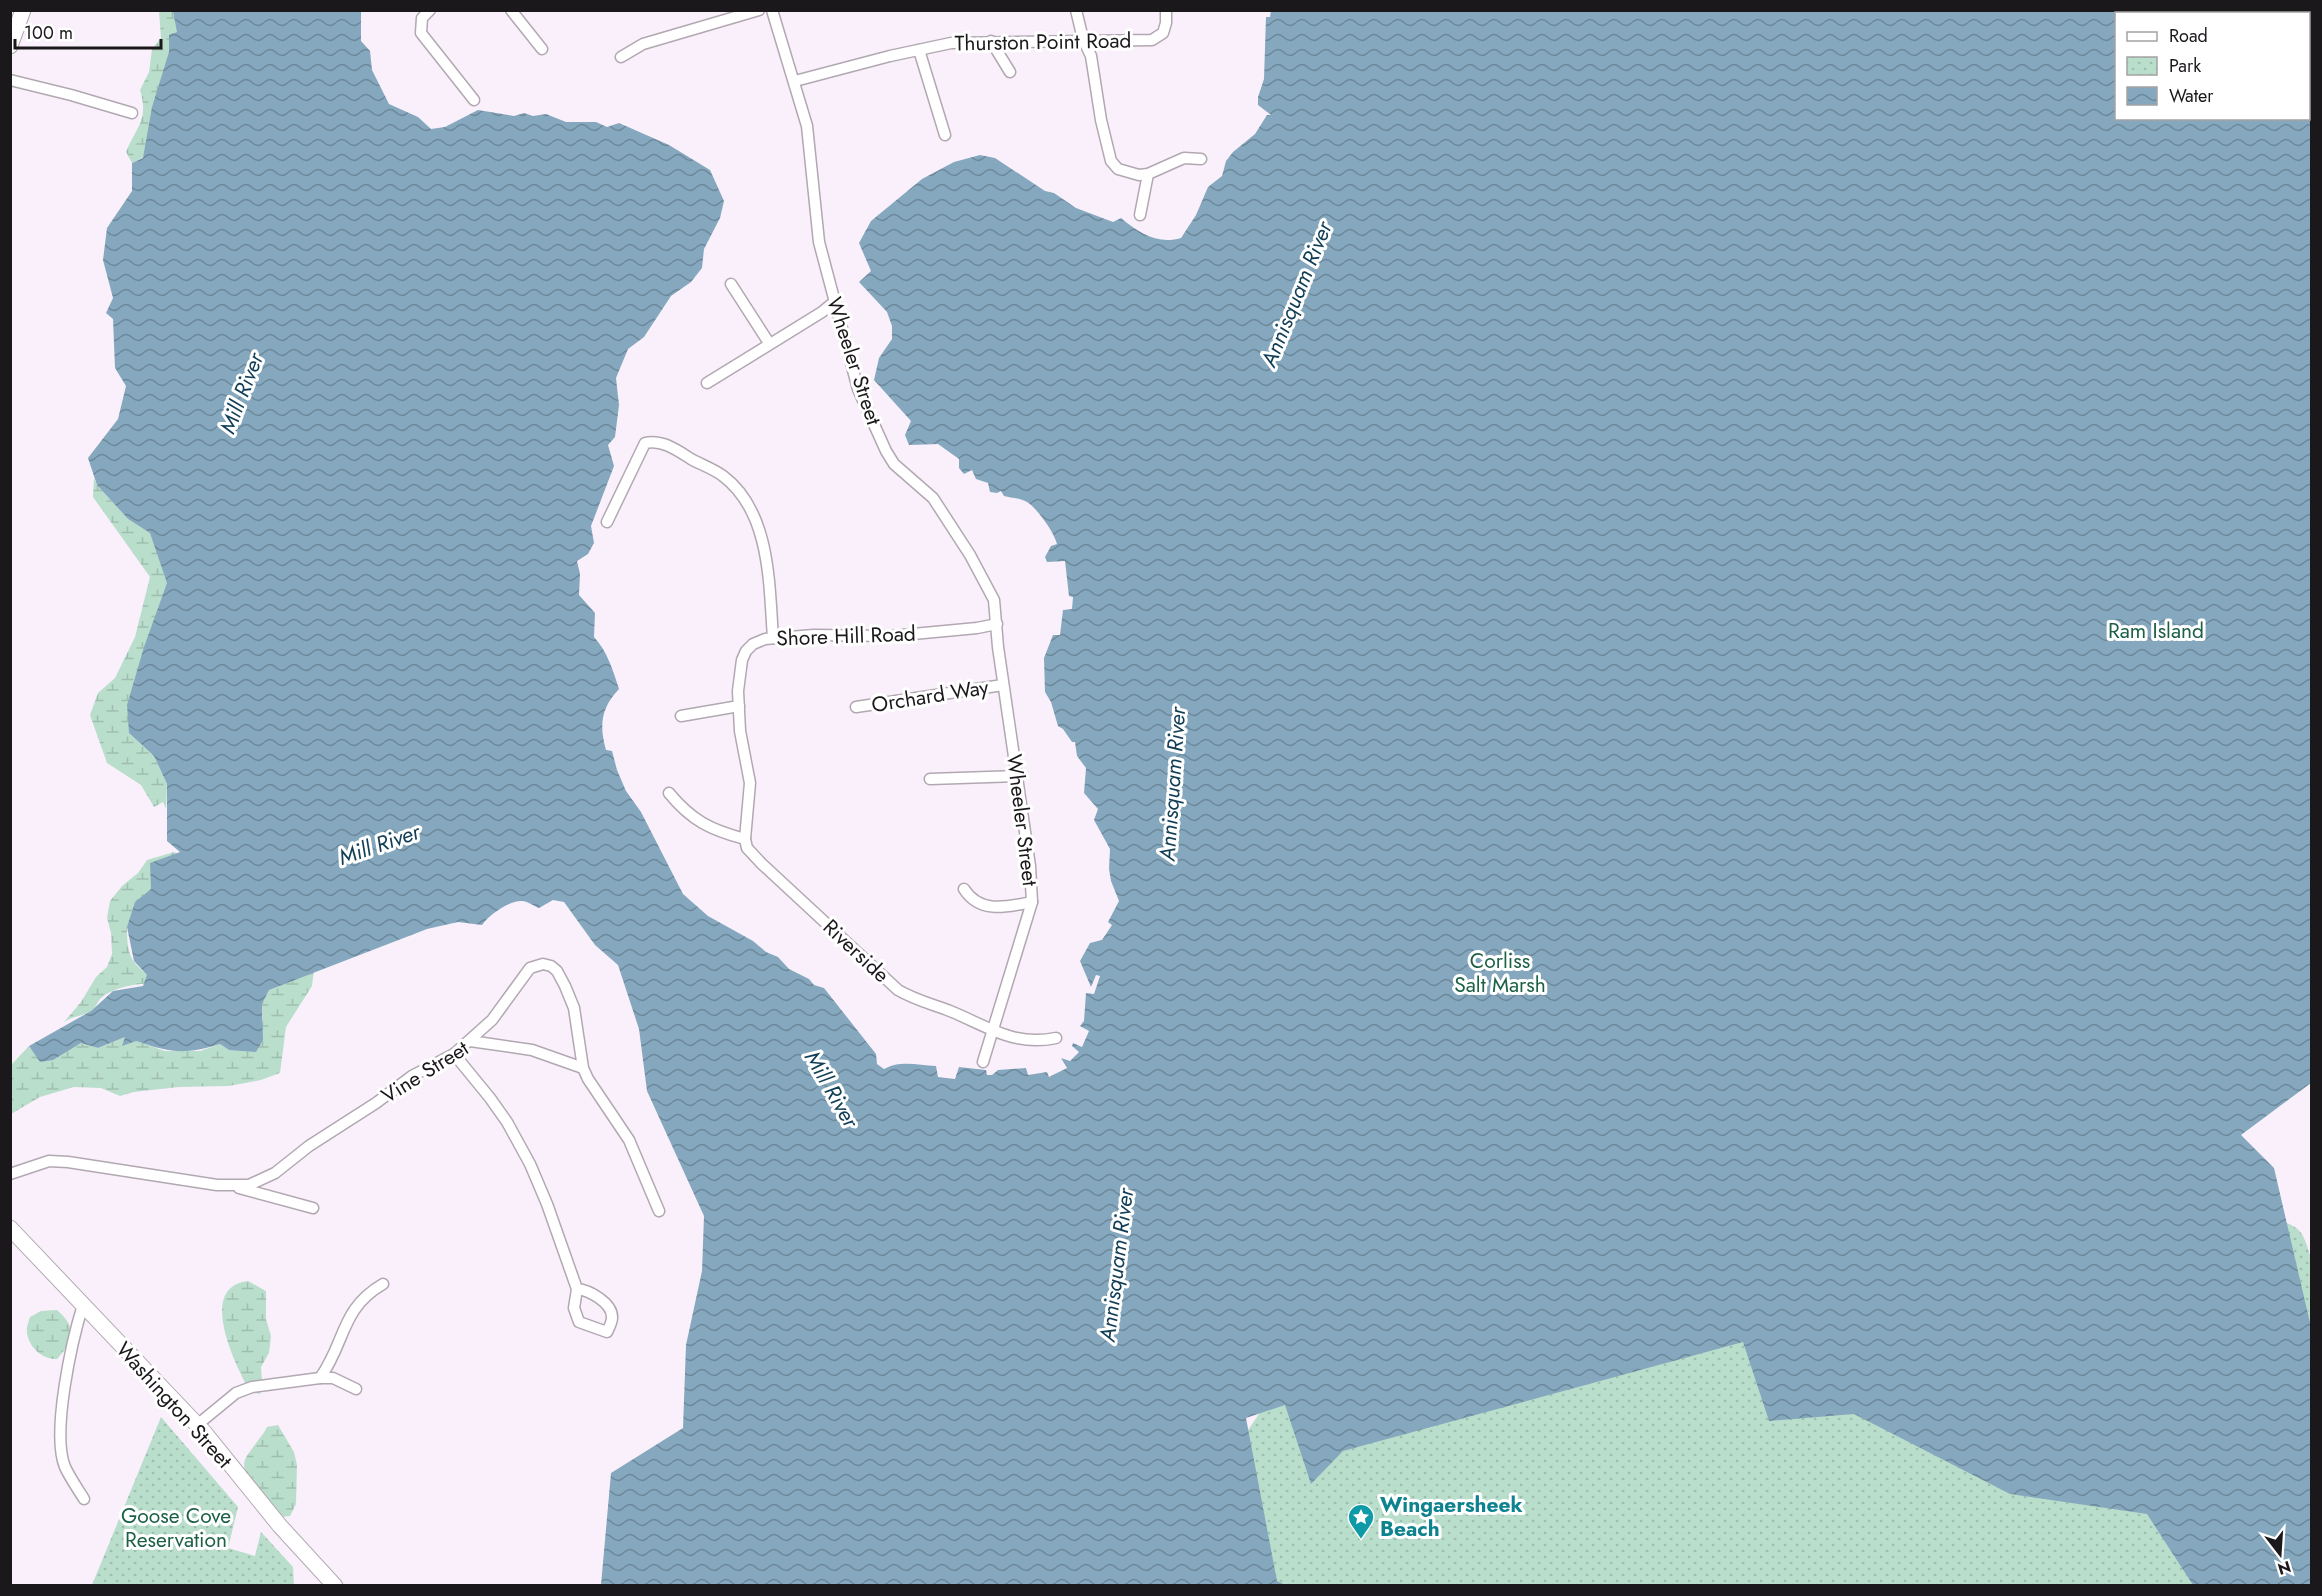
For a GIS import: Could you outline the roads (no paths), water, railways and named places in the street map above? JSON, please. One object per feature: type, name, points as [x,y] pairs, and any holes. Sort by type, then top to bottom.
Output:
[{"type":"main road","points":[[10,46],[23,10]]},
{"type":"main road","name":"Washington Street","points":[[10,1228],[197,1425],[280,1526],[335,1586]]},
{"type":"street","points":[[430,10],[422,18],[421,33],[474,100]]},
{"type":"street","points":[[511,10],[542,49]]},
{"type":"street","points":[[621,57],[643,44],[759,10]]},
{"type":"street","name":"Wheeler Street","points":[[772,10],[807,126],[819,242],[858,389],[894,464],[933,498],[950,522],[994,600],[1003,685],[1030,866],[1032,902],[983,1062]]},
{"type":"street","points":[[1076,10],[1083,39],[1091,56],[1101,120],[1111,162],[1118,169],[1139,176],[1184,158],[1201,159]]},
{"type":"street","name":"Thurston Point Road","points":[[795,81],[890,56],[951,43],[1083,39],[1152,40],[1163,33],[1166,10]]},
{"type":"street","points":[[991,41],[1010,72]]},
{"type":"street","points":[[919,50],[945,135]]},
{"type":"street","points":[[10,80],[132,113]]},
{"type":"street","points":[[1140,215],[1148,174]]},
{"type":"street","points":[[730,284],[769,344]]},
{"type":"street","points":[[707,383],[822,312],[834,302]]},
{"type":"street","points":[[607,522],[645,443],[670,446],[724,477],[748,505],[763,543],[769,583],[772,638]]},
{"type":"street","name":"Shore Hill Road","points":[[745,838],[750,783],[740,731],[739,672],[746,651],[753,644],[772,638],[814,635],[892,636],[997,624]]},
{"type":"street","name":"Orchard Way","points":[[856,707],[1003,685]]},
{"type":"street","points":[[681,716],[739,706]]},
{"type":"street","points":[[930,779],[1018,776]]},
{"type":"street","points":[[669,794],[697,820],[717,831],[745,838]]},
{"type":"street","name":"Riverside","points":[[745,838],[747,848],[753,856],[898,990],[915,1000],[950,1011],[993,1031]]},
{"type":"street","points":[[964,889],[977,903],[990,907],[1005,908],[1032,902]]},
{"type":"street","points":[[470,1041],[492,1020],[524,973],[530,968],[543,964],[557,970],[574,1008],[583,1068],[588,1080],[629,1140],[659,1211]]},
{"type":"street","points":[[993,1031],[1033,1041],[1056,1038]]},
{"type":"street","name":"Vine Street","points":[[233,1187],[249,1185],[268,1177],[309,1146],[412,1076],[454,1054],[470,1041],[549,1054],[583,1068]]},
{"type":"street","points":[[454,1054],[507,1122],[530,1164],[547,1204],[577,1289]]},
{"type":"street","name":"Vine Street","points":[[10,1174],[49,1161],[68,1162],[233,1187],[313,1208]]},
{"type":"street","points":[[320,1378],[331,1362],[349,1317],[358,1302],[383,1284]]},
{"type":"street","points":[[83,1305],[72,1344],[60,1423],[64,1466],[84,1499]]},
{"type":"street","points":[[197,1425],[236,1393],[262,1385],[333,1378],[356,1389]]},
{"type":"water","points":[[173,11],[361,11],[361,41],[370,51],[372,70],[389,104],[418,117],[431,129],[445,127],[478,110],[514,116],[524,113],[533,116],[546,114],[566,122],[596,122],[607,127],[619,123],[669,145],[710,170],[724,201],[720,218],[704,249],[702,268],[691,282],[671,296],[644,337],[628,349],[616,378],[619,405],[615,437],[608,445],[614,466],[591,526],[594,543],[588,554],[577,561],[580,574],[579,595],[595,613],[594,637],[606,655],[619,689],[608,703],[603,717],[606,750],[612,751],[626,791],[641,812],[683,894],[708,916],[778,957],[789,969],[809,979],[814,985],[824,988],[876,1054],[877,1064],[884,1069],[903,1064],[936,1066],[938,1077],[955,1079],[959,1067],[986,1070],[987,1075],[992,1075],[998,1070],[1026,1068],[1028,1075],[1047,1072],[1049,1077],[1067,1068],[1061,1058],[1070,1061],[1079,1052],[1072,1046],[1073,1043],[1082,1047],[1089,1031],[1080,1026],[1084,1021],[1086,993],[1094,994],[1100,976],[1096,975],[1091,987],[1080,961],[1090,943],[1102,940],[1112,925],[1108,922],[1119,901],[1111,881],[1110,849],[1094,820],[1098,809],[1084,793],[1086,768],[1077,756],[1075,742],[1072,742],[1058,726],[1051,702],[1045,692],[1044,658],[1053,635],[1060,635],[1063,610],[1072,609],[1073,597],[1069,596],[1065,561],[1047,562],[1045,557],[1051,546],[1057,544],[1055,539],[1045,521],[1031,505],[1004,496],[1001,491],[990,492],[988,483],[976,479],[972,470],[964,474],[959,468],[959,459],[938,444],[909,445],[905,435],[911,421],[874,380],[879,358],[892,339],[892,326],[887,312],[859,282],[871,271],[859,243],[871,221],[922,179],[954,162],[980,155],[995,158],[1045,191],[1054,193],[1076,208],[1113,222],[1121,218],[1142,233],[1157,239],[1181,238],[1196,215],[1208,187],[1222,176],[1226,161],[1233,152],[1255,134],[1267,115],[1271,115],[1258,105],[1258,97],[1264,79],[1266,17],[1270,17],[1271,11],[2311,11],[2311,1083],[2241,1135],[2274,1168],[2311,1327],[2311,1585],[2193,1585],[2147,1514],[2010,1494],[1854,1414],[1769,1421],[1743,1342],[1343,1451],[1311,1484],[1285,1405],[1246,1418],[1277,1581],[1285,1585],[601,1585],[611,1473],[683,1428],[686,1345],[702,1271],[704,1216],[647,1091],[639,1029],[618,965],[595,945],[564,902],[553,900],[539,908],[524,901],[517,901],[494,913],[482,925],[458,922],[427,929],[269,990],[262,1004],[263,1040],[256,1052],[229,1050],[220,1044],[187,1051],[169,1050],[136,1041],[122,1046],[125,1037],[98,1048],[81,1043],[53,1060],[40,1062],[29,1046],[91,1011],[113,991],[143,986],[147,975],[134,961],[127,927],[135,902],[151,889],[150,863],[180,852],[167,841],[167,784],[154,756],[129,733],[127,705],[144,647],[167,583],[150,533],[128,519],[97,485],[88,458],[118,419],[126,386],[115,368],[113,319],[106,313],[113,298],[103,260],[107,228],[132,191],[132,163],[143,158],[152,107],[169,52],[169,35],[177,32]]},
{"type":"place","name":"Wingaersheek Beach","points":[[1361,1540]]},
{"type":"water label","name":"Annisquam River","points":[[1296,294]]},
{"type":"water label","name":"Mill River","points":[[241,393]]},
{"type":"water label","name":"Annisquam River","points":[[1172,784]]},
{"type":"water label","name":"Mill River","points":[[379,844]]},
{"type":"water label","name":"Mill River","points":[[832,1089]]},
{"type":"water label","name":"Annisquam River","points":[[1116,1265]]},
{"type":"park label","name":"Ram Island","points":[[2156,631]]},
{"type":"park label","name":"Corliss Salt Marsh","points":[[1500,973]]},
{"type":"park label","name":"Goose Cove Reservation","points":[[176,1528]]}]
